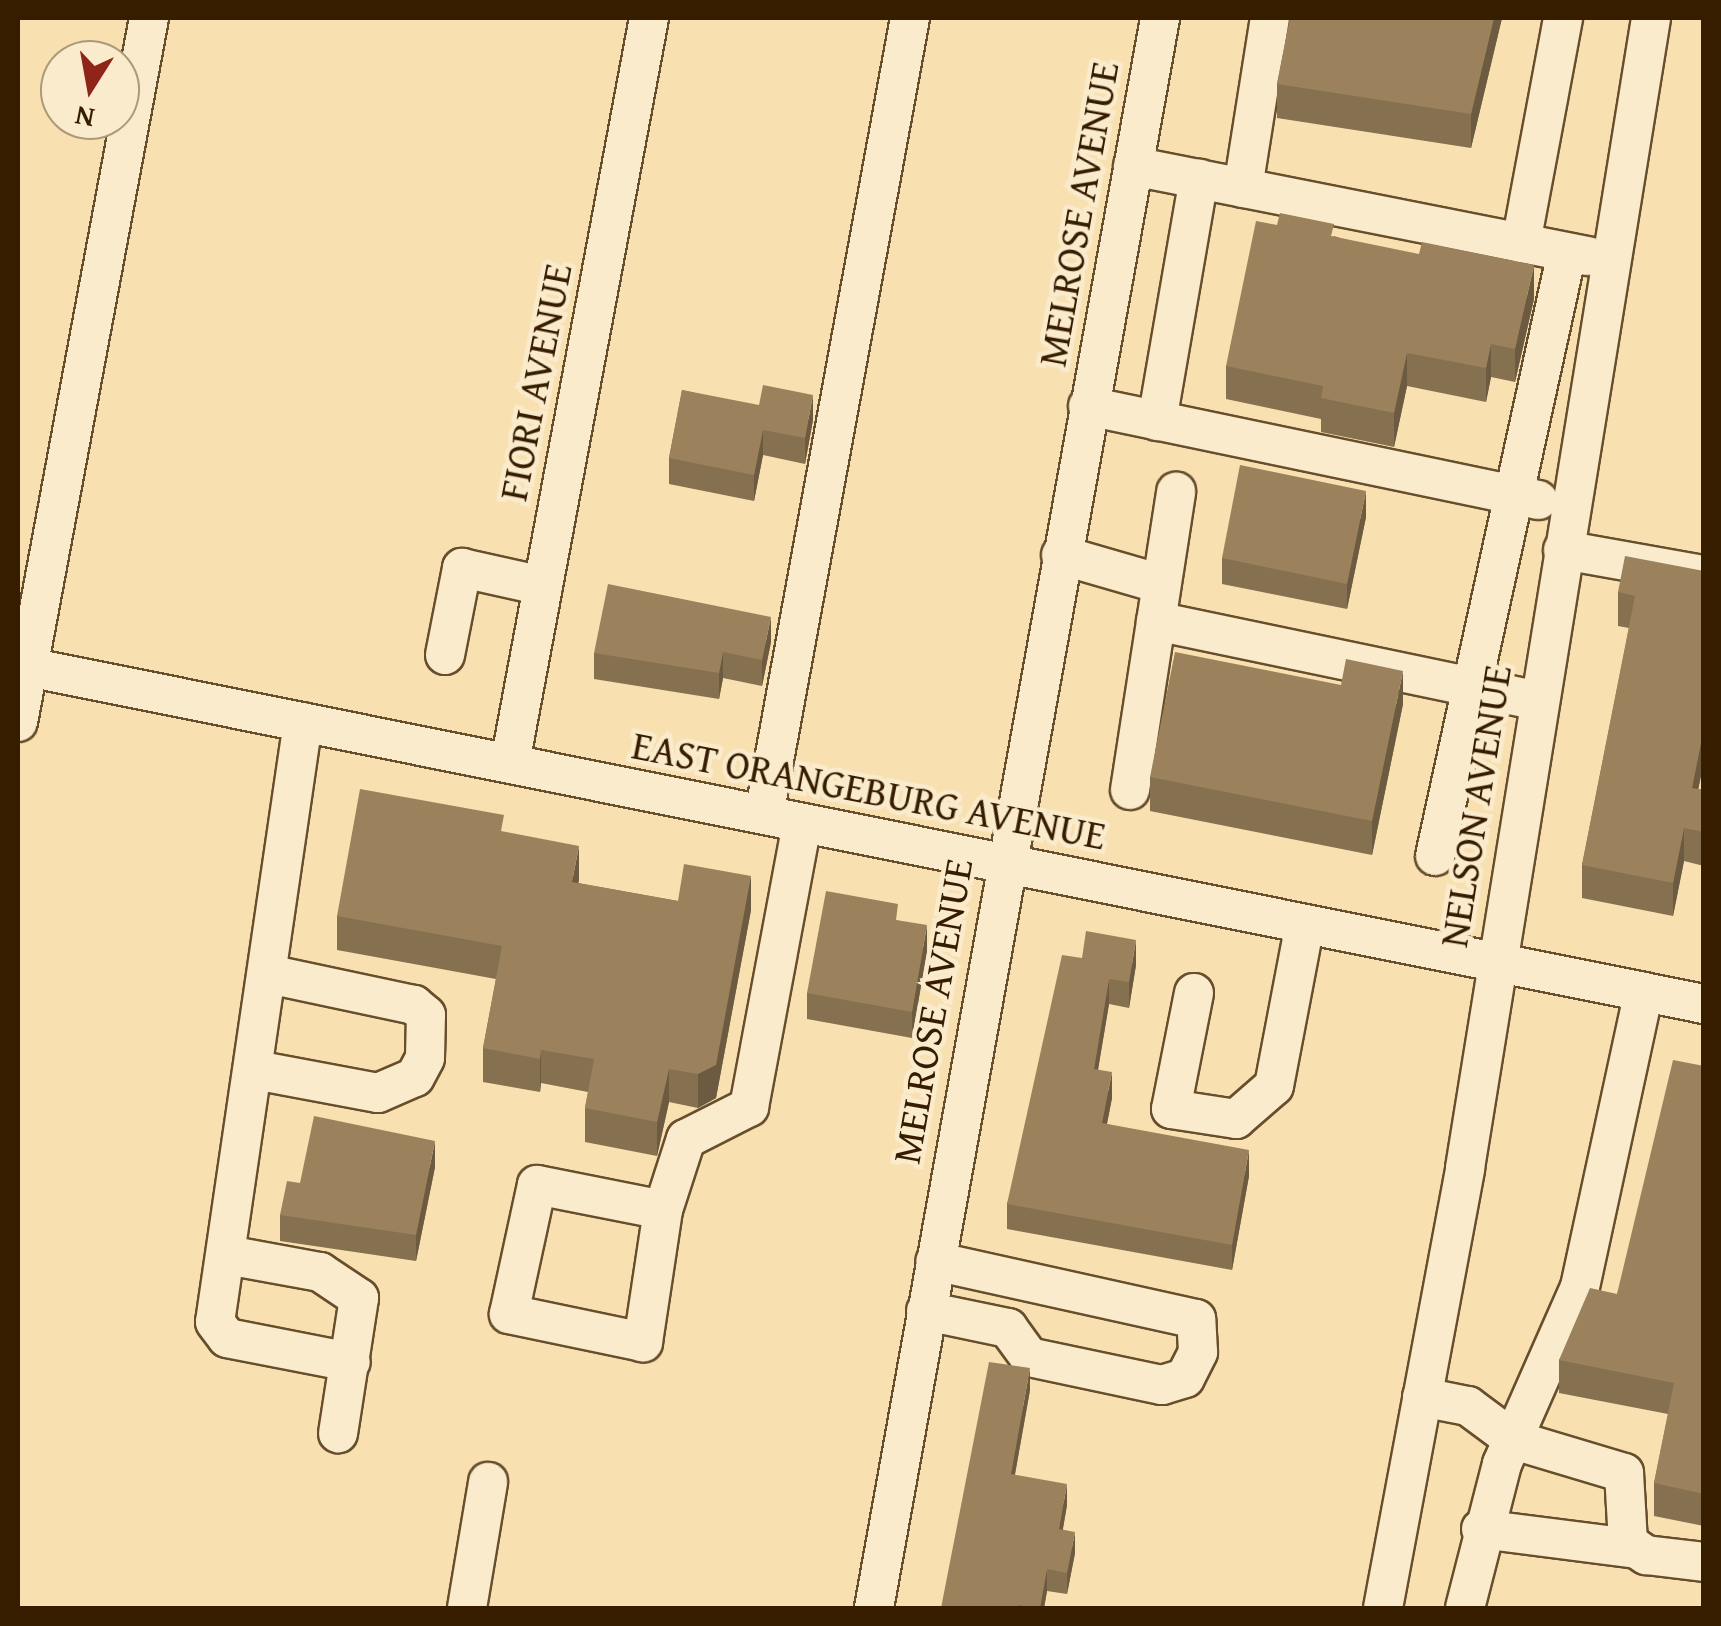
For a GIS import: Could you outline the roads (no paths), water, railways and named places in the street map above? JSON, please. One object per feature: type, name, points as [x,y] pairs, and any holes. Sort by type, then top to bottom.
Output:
[{"type":"street","points":[[18,722],[23,666],[149,18]]},
{"type":"street","name":"FIORI AVENUE","points":[[510,763],[649,18]]},
{"type":"street","points":[[764,815],[910,18]]},
{"type":"street","name":"MELROSE AVENUE","points":[[874,1608],[1004,864],[1160,18]]},
{"type":"street","points":[[1243,188],[1270,18]]},
{"type":"street","points":[[1521,243],[1563,18]]},
{"type":"street","name":"NELSON AVENUE","points":[[1383,1608],[1422,1397],[1651,18]]},
{"type":"street","points":[[1133,166],[1610,260]]},
{"type":"street","points":[[1157,420],[1199,179]]},
{"type":"street","points":[[1436,856],[1566,252]]},
{"type":"street","points":[[1088,406],[1570,507]]},
{"type":"street","points":[[1130,790],[1176,492]]},
{"type":"street","points":[[1562,550],[1704,576]]},
{"type":"street","points":[[1060,555],[1158,602],[1538,701]]},
{"type":"street","points":[[445,655],[462,568],[543,586]]},
{"type":"street","points":[[1494,589],[1554,601]]},
{"type":"street","name":"EAST ORANGEBURG AVENUE","points":[[23,666],[1704,1004]]},
{"type":"street","points":[[303,722],[216,1322],[226,1338],[352,1362]]},
{"type":"street","points":[[662,1210],[537,1185],[509,1314],[643,1342],[662,1210],[686,1139],[750,1106],[802,823]]},
{"type":"street","points":[[1194,993],[1171,1109],[1236,1119],[1274,1086],[1306,924]]},
{"type":"street","points":[[255,1070],[378,1093],[415,1077],[427,1044],[426,1014],[397,996],[268,974]]},
{"type":"street","points":[[1475,1607],[1481,1530],[1514,1440],[1580,1287],[1644,992]]},
{"type":"street","points":[[227,1255],[350,1285],[358,1298],[352,1362],[338,1433]]},
{"type":"street","points":[[926,1311],[1008,1328],[1029,1357],[1162,1384],[1185,1378],[1198,1352],[1196,1319],[934,1261]]},
{"type":"street","points":[[1008,1328],[1017,1279]]},
{"type":"street","points":[[1422,1397],[1468,1406],[1514,1440],[1624,1473],[1628,1543],[1637,1549]]},
{"type":"street","points":[[468,1608],[488,1482]]},
{"type":"street","points":[[1481,1530],[1637,1549],[1704,1562]]}]
